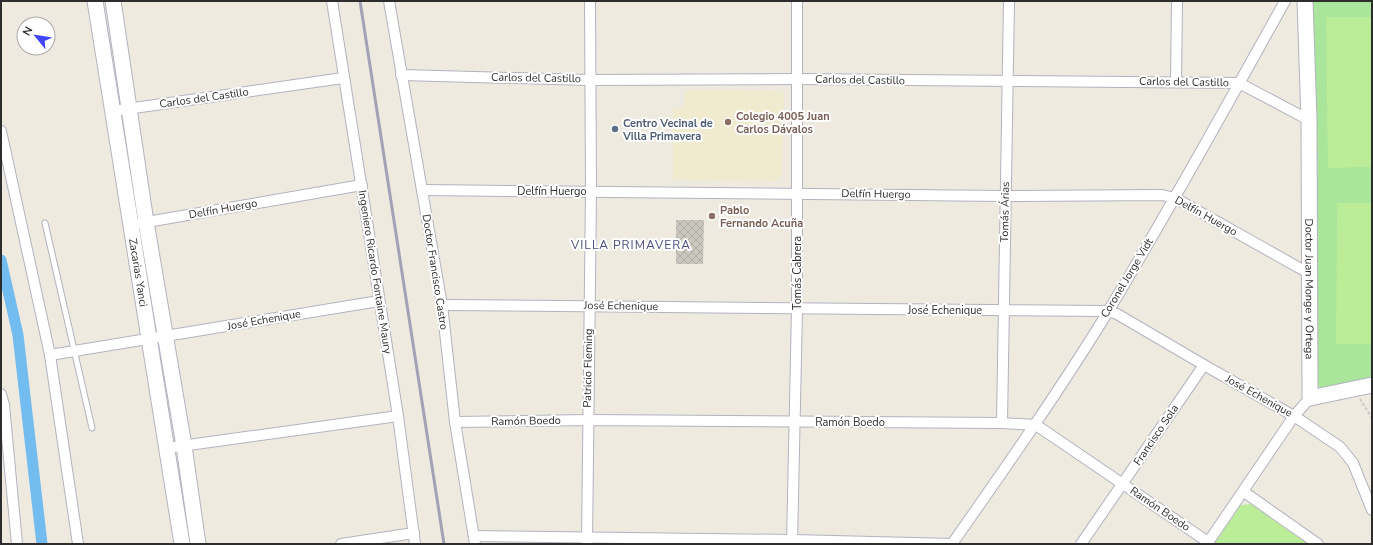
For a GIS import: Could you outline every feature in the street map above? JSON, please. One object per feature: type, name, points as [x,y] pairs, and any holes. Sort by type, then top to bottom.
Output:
[{"type":"street","name":"Zacarias Yanci","points":[[95,1],[182,544]]},
{"type":"street","name":"Zacarias Yanci","points":[[112,1],[130,108],[146,222],[184,446],[198,544]]},
{"type":"street","name":"Ingeniero Ricardo Fontaine Maury","points":[[332,1],[343,78],[362,185],[398,416],[415,544]]},
{"type":"street","name":"Doctor Francisco Castro","points":[[389,1],[442,305],[455,422],[475,540]]},
{"type":"street","name":"Patricio Fleming","points":[[587,541],[588,306],[591,191],[590,1]]},
{"type":"street","name":"Tomás Cabrera","points":[[792,542],[797,309],[797,1]]},
{"type":"street","name":"Tomás Árias","points":[[1002,423],[1009,1]]},
{"type":"street","points":[[1176,1],[1176,82]]},
{"type":"street","name":"Coronel Jorge Vidt","points":[[953,544],[1036,425],[1108,311],[1175,198],[1285,1]]},
{"type":"street","name":"Doctor Juan Monge y Ortega","points":[[1305,1],[1309,120],[1310,398]]},
{"type":"street","name":"Carlos del Castillo","points":[[401,75],[590,80],[1239,83],[1309,120]]},
{"type":"street","name":"Carlos del Castillo","points":[[113,111],[343,78]]},
{"type":"street","points":[[1,131],[50,355],[78,544]]},
{"type":"street","name":"Delfín Huergo","points":[[132,225],[362,185]]},
{"type":"street","name":"Delfín Huergo","points":[[422,190],[797,192],[1006,196],[1162,195],[1175,198],[1310,274]]},
{"type":"street","name":"José Echenique","points":[[50,355],[379,300]]},
{"type":"street","name":"José Echenique","points":[[442,305],[1108,311],[1117,314],[1204,366],[1294,416],[1347,454],[1353,463],[1372,510]]},
{"type":"street","name":"Francisco Sola","points":[[1081,544],[1204,366]]},
{"type":"street","points":[[1207,543],[1244,492],[1294,416],[1310,398],[1372,385]]},
{"type":"street","points":[[1,394],[4,405],[6,477],[18,544]]},
{"type":"street","points":[[167,448],[398,416]]},
{"type":"street","name":"Ramón Boedo","points":[[455,422],[587,420],[1002,423],[1036,425],[1207,543]]},
{"type":"street","points":[[1244,492],[1318,544]]},
{"type":"street","points":[[341,544],[414,533]]},
{"type":"street","points":[[475,540],[953,544]]},
{"type":"lane","points":[[45,223],[92,428]]},
{"type":"path","points":[[1355,389],[1372,418]]},
{"type":"shaded area","name":"Colegio 4005 Juan Carlos Dávalos","points":[[685,90],[781,91],[784,94],[782,175],[776,181],[673,180],[673,108],[684,108]]},
{"type":"green space","points":[[1312,1],[1372,1],[1372,378],[1323,390],[1317,385]]},
{"type":"green space","points":[[1326,17],[1372,17],[1372,167],[1328,168]]},
{"type":"green space","points":[[1337,203],[1372,203],[1372,344],[1336,344]]},
{"type":"green space","points":[[1251,504],[1308,544],[1214,544],[1241,505]]},
{"type":"building","points":[[676,220],[704,220],[703,264],[676,264]]},
{"type":"waterway","points":[[1,260],[18,335],[42,544]]},
{"type":"railway","points":[[360,1],[444,544]]},
{"type":"place","name":"Colegio 4005 Juan Carlos Dávalos","points":[[728,122]]},
{"type":"place","name":"Centro Vecinal de Villa Primavera","points":[[615,129]]},
{"type":"place","name":"Pablo Fernando Acuña","points":[[712,216]]},
{"type":"district","name":"VILLA PRIMAVERA","points":[[631,245]]}]
